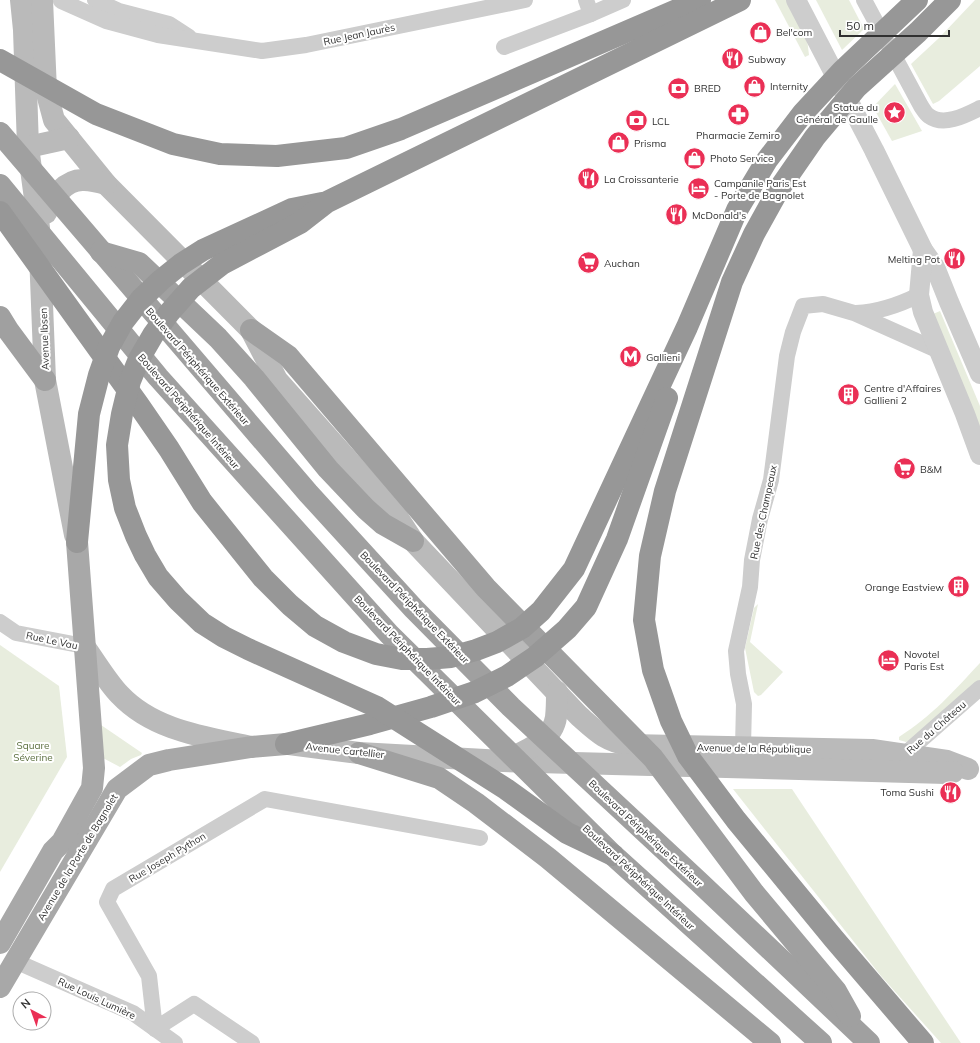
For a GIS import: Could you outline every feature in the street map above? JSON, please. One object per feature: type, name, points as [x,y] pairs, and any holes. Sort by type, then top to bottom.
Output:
[{"type":"highway","points":[[0,60],[96,114],[172,144],[220,154],[277,156],[346,148],[401,129],[700,0]]},
{"type":"highway","points":[[613,855],[567,833],[506,789],[377,707],[248,649],[224,637],[202,623],[178,600],[158,577],[145,555],[125,508],[119,480],[118,445],[122,414],[130,381],[153,334],[191,288],[222,264],[300,223],[327,202],[740,0]]},
{"type":"highway","points":[[923,1043],[834,939],[746,832],[688,756],[672,721],[652,670],[644,620],[650,556],[665,491],[732,282],[754,234],[779,189],[815,137],[857,88],[918,32],[950,0]]},
{"type":"highway","points":[[0,212],[138,404],[169,449],[202,502],[263,578],[290,605],[315,626],[344,642],[376,654],[402,659],[451,657],[497,642],[522,628],[541,611],[574,569],[687,327],[737,210],[768,160],[803,113],[842,71],[912,5]]},
{"type":"highway","name":"Boulevard Périphérique Extérieur","points":[[0,133],[308,493],[414,609],[511,707],[866,1040]]},
{"type":"highway","name":"Boulevard Périphérique Intérieur","points":[[0,185],[158,377],[389,634],[613,855],[821,1043]]},
{"type":"highway","points":[[77,542],[89,414],[99,375],[109,347],[123,322],[141,299],[181,264],[204,250],[292,209],[327,202]]},
{"type":"highway","points":[[101,252],[139,263],[218,338],[254,378],[328,469],[366,509],[383,524],[413,541]]},
{"type":"highway","points":[[0,318],[45,380]]},
{"type":"highway","points":[[286,744],[431,708],[475,692],[507,676],[535,657],[567,630],[586,607],[617,539],[674,380],[687,327]]},
{"type":"highway","points":[[251,330],[288,356],[486,588],[653,758],[754,893],[836,991],[866,1040]]},
{"type":"highway","points":[[359,753],[439,778],[476,802],[548,858],[770,1043]]},
{"type":"main road","name":"Avenue Ibsen","points":[[20,0],[24,30],[28,147],[39,228],[45,380],[77,542],[84,646]]},
{"type":"main road","points":[[52,0],[44,54],[46,90],[50,109],[54,120],[106,184]]},
{"type":"main road","points":[[28,147],[69,138]]},
{"type":"main road","points":[[39,228],[48,207],[58,192],[71,182],[83,180],[106,184]]},
{"type":"main road","name":"Avenue de la République","points":[[106,184],[251,330],[277,380],[394,512],[413,541],[579,716],[604,737],[617,743],[628,745],[872,750],[947,761],[974,769]]},
{"type":"main road","points":[[84,646],[120,695],[141,713],[169,727],[251,747]]},
{"type":"main road","name":"Avenue de la Porte de Bagnolet","points":[[0,942],[54,851],[62,842],[92,788],[94,768],[84,646]]},
{"type":"main road","points":[[503,761],[534,745],[544,738],[553,728],[556,718],[557,692]]},
{"type":"main road","name":"Avenue Cartellier","points":[[251,747],[286,744],[359,753],[503,761]]},
{"type":"main road","name":"Avenue de la Porte de Bagnolet","points":[[0,987],[117,789],[149,765],[169,760],[251,747]]},
{"type":"main road","name":"Avenue de la République","points":[[503,761],[946,773],[974,769]]},
{"type":"main road","points":[[15,961],[10,957],[7,950],[60,859],[62,842]]},
{"type":"street","name":"Rue Jean Jaurès","points":[[52,0],[106,21],[158,35],[262,52],[525,0]]},
{"type":"street","name":"Rue Jean Jaurès","points":[[95,0],[119,11],[169,24],[192,40]]},
{"type":"street","points":[[504,47],[589,7],[623,0]]},
{"type":"street","points":[[796,0],[874,150],[923,250],[935,267],[980,374]]},
{"type":"street","points":[[864,0],[921,106],[929,116],[943,122],[980,108]]},
{"type":"street","points":[[923,250],[919,295],[923,312],[965,414],[980,455]]},
{"type":"street","name":"Rue des Champeaux","points":[[854,313],[872,312],[890,308],[919,295]]},
{"type":"street","name":"Rue des Champeaux","points":[[743,747],[744,704],[738,674],[736,651],[750,587],[752,560],[760,519],[771,480],[787,356],[793,332],[803,306],[823,304],[854,313],[939,351]]},
{"type":"street","name":"Rue Le Vau","points":[[0,622],[16,633],[84,646]]},
{"type":"street","name":"Rue du Château","points":[[868,771],[905,754],[980,688]]},
{"type":"street","points":[[724,768],[743,747]]},
{"type":"street","name":"Rue Joseph Python","points":[[155,1029],[149,976],[107,902],[113,889],[265,799],[480,838]]},
{"type":"street","name":"Rue Louis Lumière","points":[[15,961],[133,1013],[175,1043]]},
{"type":"street","points":[[155,1029],[194,1004],[252,1043]]},
{"type":"green space","points":[[775,0],[787,0],[807,39],[809,55],[805,57]]},
{"type":"green space","points":[[816,0],[849,0],[864,29],[842,50]]},
{"type":"green space","points":[[975,0],[980,0],[980,66],[939,101],[933,104],[911,64],[939,38]]},
{"type":"green space","points":[[895,84],[922,131],[892,141],[873,107]]},
{"type":"green space","points":[[940,311],[980,406],[980,434],[933,314]]},
{"type":"green space","points":[[758,604],[750,642],[783,672],[761,695],[758,696],[754,692],[745,648],[754,608]]},
{"type":"green space","name":"Square Séverine","points":[[0,645],[59,686],[67,757],[0,872]]},
{"type":"green space","points":[[980,663],[980,681],[912,739],[906,742],[899,740],[899,737],[942,703]]},
{"type":"green space","points":[[101,725],[142,753],[141,755],[131,759],[120,767],[103,758]]},
{"type":"green space","points":[[733,789],[792,789],[961,1043],[941,1043],[881,976]]},
{"type":"place","name":"Bel'com","points":[[761,32]]},
{"type":"place","name":"Subway","points":[[732,59]]},
{"type":"place","name":"Internity","points":[[754,86]]},
{"type":"place","name":"BRED","points":[[679,88]]},
{"type":"place","name":"Statue du Général de Gaulle","points":[[894,113]]},
{"type":"place","name":"Pharmacie Zemiro","points":[[738,115]]},
{"type":"place","name":"LCL","points":[[637,121]]},
{"type":"place","name":"Prisma","points":[[619,143]]},
{"type":"place","name":"Photo Service","points":[[695,158]]},
{"type":"place","name":"La Croissanterie","points":[[588,179]]},
{"type":"place","name":"Campanile Paris Est - Porte de Bagnolet","points":[[699,189]]},
{"type":"place","name":"McDonald's","points":[[677,215]]},
{"type":"place","name":"Melting Pot","points":[[955,259]]},
{"type":"place","name":"Auchan","points":[[588,263]]},
{"type":"place","name":"Gallieni","points":[[630,357]]},
{"type":"place","name":"Centre d'Affaires Gallieni 2","points":[[849,394]]},
{"type":"place","name":"B&M","points":[[905,469]]},
{"type":"place","name":"Orange Eastview","points":[[959,587]]},
{"type":"place","name":"Novotel Paris Est","points":[[889,660]]},
{"type":"place","name":"Toma Sushi","points":[[950,792]]}]
